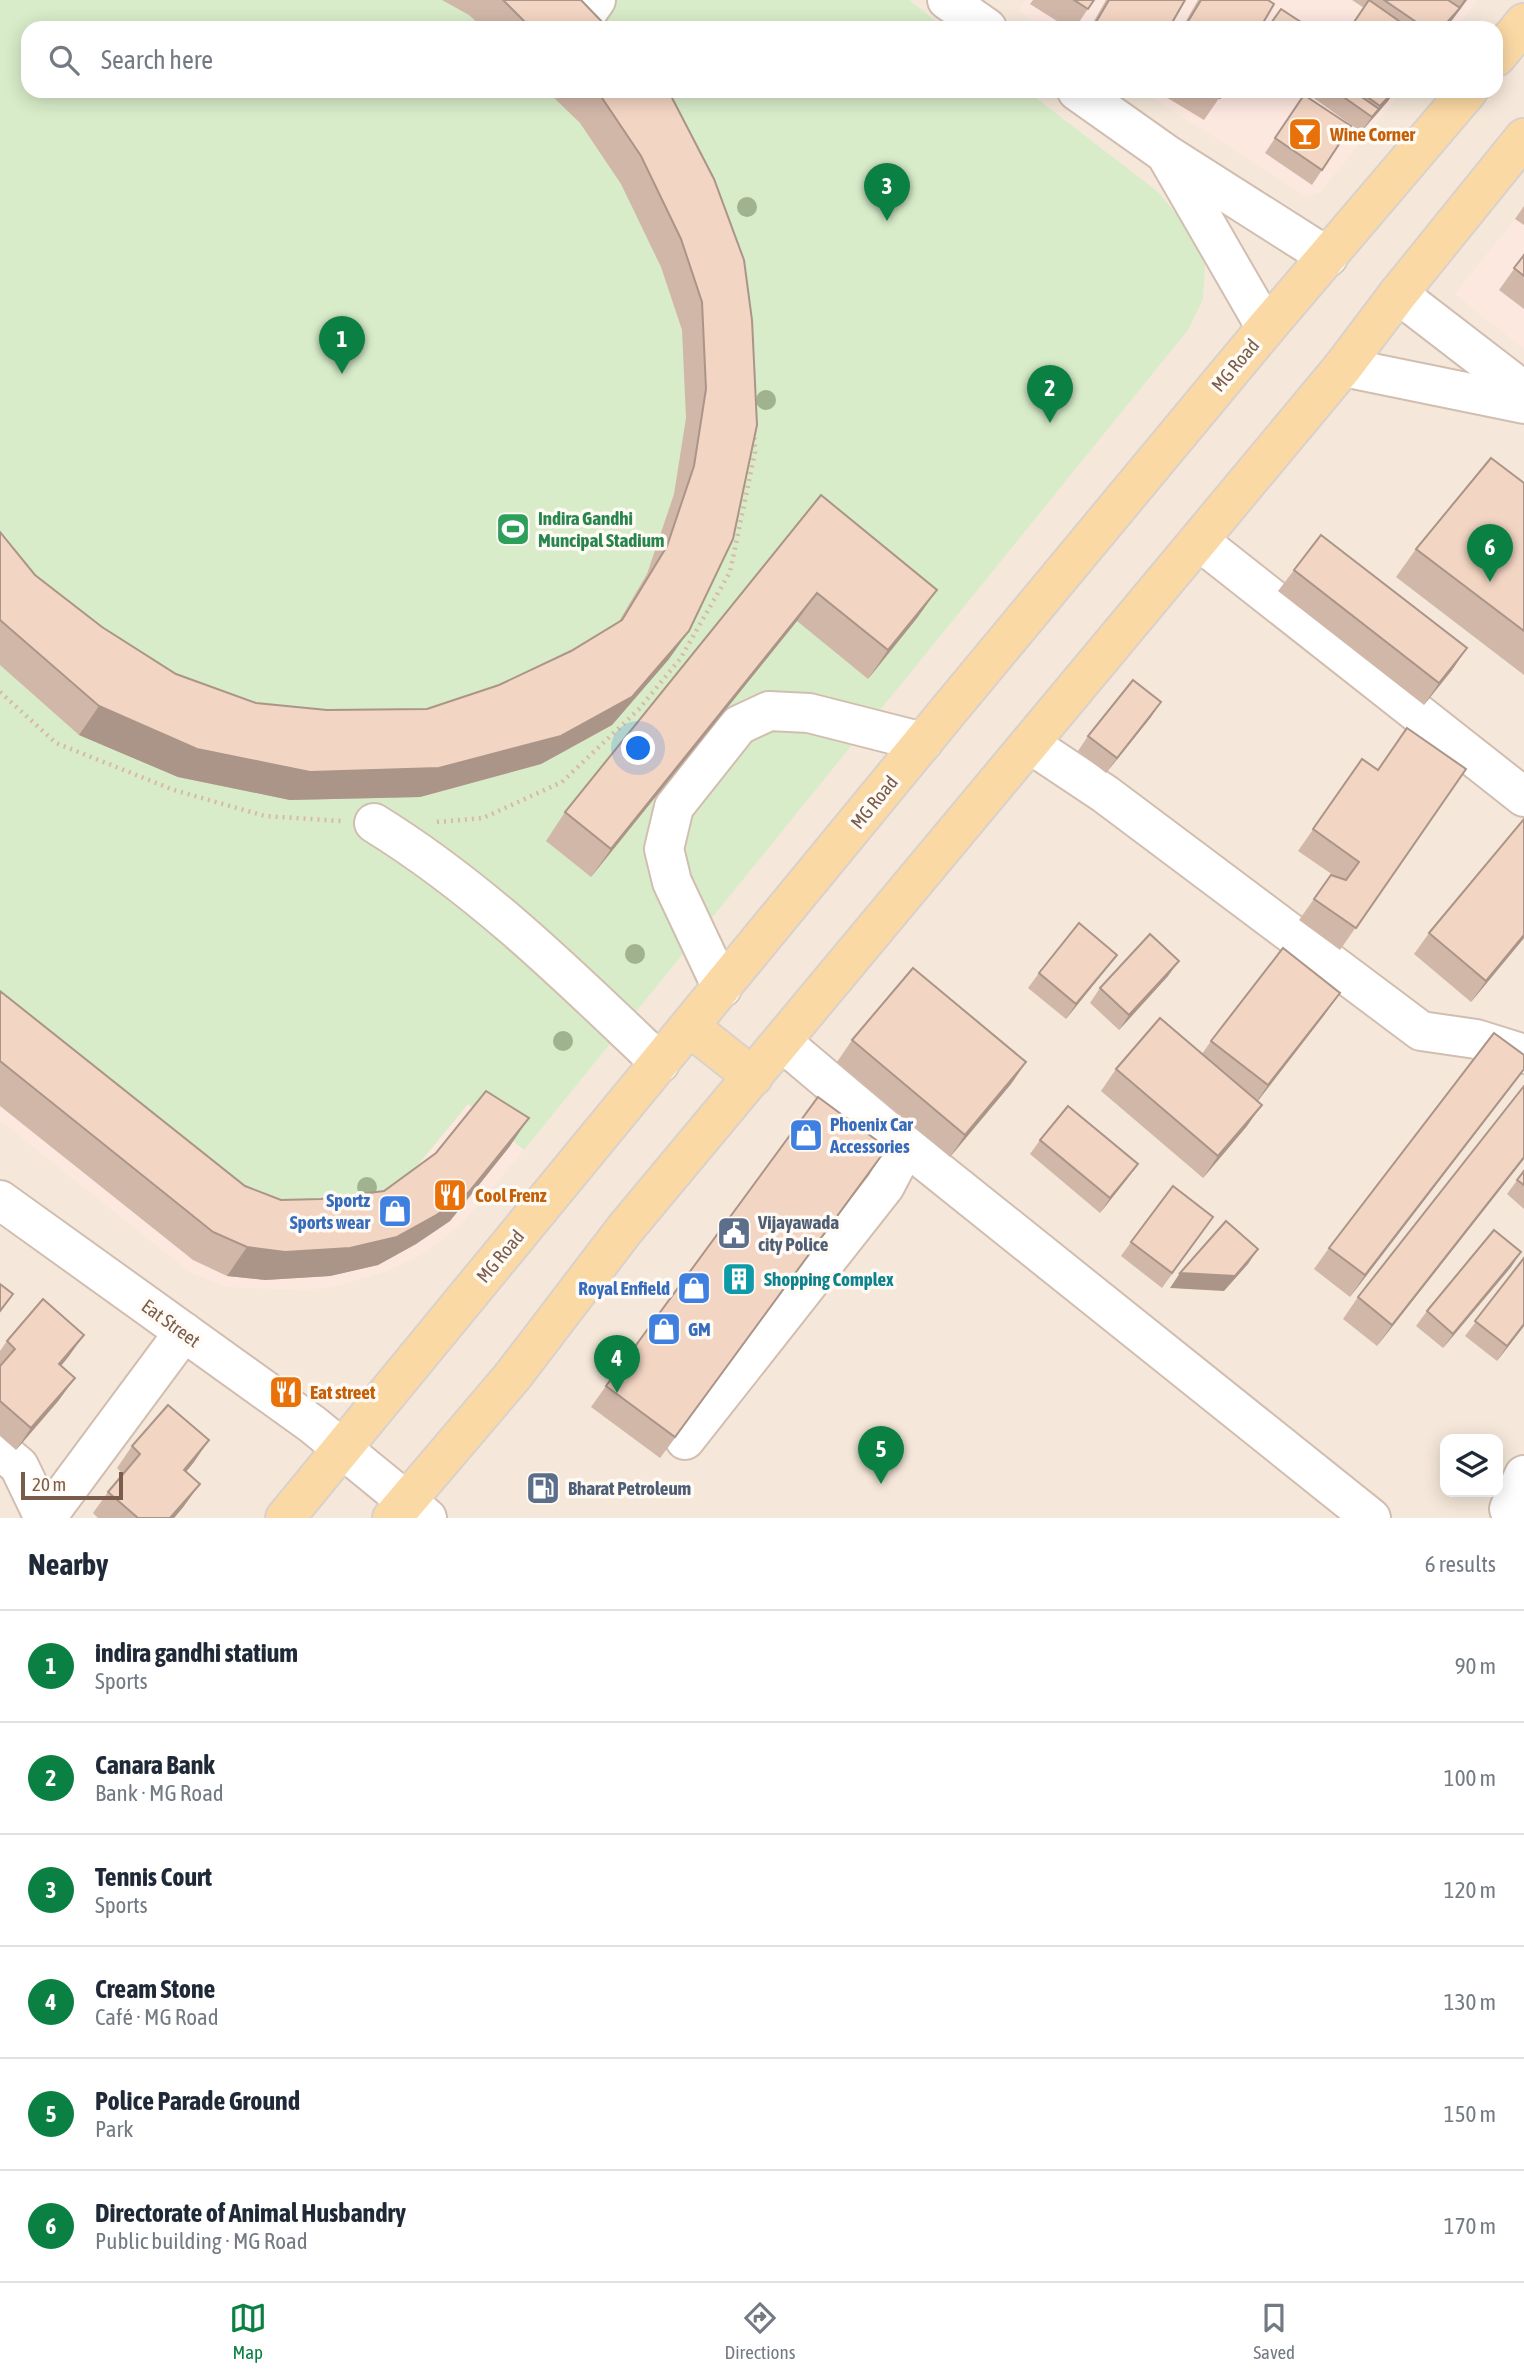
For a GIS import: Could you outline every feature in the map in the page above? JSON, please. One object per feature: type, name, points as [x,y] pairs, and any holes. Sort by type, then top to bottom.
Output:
[{"type":"main road","points":[[1503,48],[1524,23]]},
{"type":"main road","name":"MG Road","points":[[285,1518],[1266,328],[1462,98]]},
{"type":"main road","points":[[408,1512],[625,1229],[1343,367],[1398,294],[1524,138]]},
{"type":"main road","points":[[690,1027],[752,1077]]},
{"type":"street","points":[[947,0],[977,21]]},
{"type":"street","points":[[1087,98],[1166,154],[1328,257]]},
{"type":"street","points":[[1166,154],[1266,328]]},
{"type":"street","points":[[1398,294],[1524,391]]},
{"type":"street","points":[[1343,367],[1524,404]]},
{"type":"street","points":[[1199,541],[1524,797]]},
{"type":"street","points":[[722,988],[672,882],[664,849],[674,807],[739,725],[769,710],[809,713],[923,743]]},
{"type":"street","points":[[1030,744],[1105,794],[1421,1031],[1476,1039],[1524,1054]]},
{"type":"street","points":[[374,823],[419,850],[505,918],[660,1063]]},
{"type":"street","points":[[782,1042],[884,1128],[1370,1518]]},
{"type":"street","points":[[685,1440],[885,1186],[895,1167],[895,1148],[884,1128]]},
{"type":"street","name":"Eat Street","points":[[0,1200],[342,1447],[408,1512]]},
{"type":"street","points":[[0,1450],[19,1466],[45,1518],[184,1332]]},
{"type":"street","points":[[1509,1509],[1524,1475]]},
{"type":"path","points":[[429,823],[483,818],[562,782],[639,709],[680,659],[730,572],[755,452],[754,425]]},
{"type":"path","points":[[0,692],[56,743],[174,790],[265,816],[374,823]]},
{"type":"path","points":[[639,709],[649,717]]},
{"type":"shaded area","points":[[0,0],[1524,0],[1524,1518],[0,1518]]},
{"type":"shaded area","points":[[1026,0],[1237,0],[1264,17],[1276,0],[1478,0],[1461,21],[1034,21],[1019,11]]},
{"type":"shaded area","points":[[1154,98],[1396,98],[1320,192],[1306,196]]},
{"type":"shaded area","points":[[1524,208],[1524,349],[1455,294]]},
{"type":"shaded area","points":[[0,1024],[403,1183],[468,1104],[524,1150],[462,1223],[426,1252],[387,1271],[340,1285],[307,1290],[226,1287],[190,1272],[0,1120]]},
{"type":"green space","name":"Indira Gandhi Muncipal Stadium","points":[[0,0],[909,0],[936,21],[21,21],[21,98],[1036,98],[1158,192],[1187,227],[1205,265],[1203,299],[1188,330],[524,1150],[468,1104],[403,1183],[368,1204],[267,1221],[0,1024]]},
{"type":"building","points":[[503,0],[581,0],[601,21],[524,21]]},
{"type":"building","points":[[1074,0],[1094,0],[1088,9]]},
{"type":"building","points":[[1109,0],[1185,0],[1173,21],[1097,21]]},
{"type":"building","points":[[1201,0],[1268,0],[1274,4],[1264,21],[1188,21]]},
{"type":"building","points":[[1369,0],[1399,21],[1355,21]]},
{"type":"building","points":[[1384,0],[1448,0],[1460,8],[1448,21],[1415,21]]},
{"type":"building","points":[[1281,9],[1299,21],[1273,21]]},
{"type":"building","points":[[602,98],[672,98],[714,179],[744,260],[752,320],[757,425],[733,539],[689,631],[632,697],[561,736],[439,768],[310,772],[197,749],[99,706],[0,620],[0,532],[35,575],[102,627],[176,674],[256,703],[327,710],[427,709],[499,685],[571,651],[622,620],[667,546],[694,466],[706,389],[702,302],[681,239],[641,156]]},
{"type":"building","points":[[1302,98],[1309,98],[1351,126],[1322,170],[1275,138]]},
{"type":"building","points":[[1345,98],[1363,98],[1379,109],[1372,117]]},
{"type":"building","points":[[1369,98],[1387,98],[1380,106]]},
{"type":"building","points":[[1524,255],[1524,276],[1514,268]]},
{"type":"building","points":[[1491,458],[1524,483],[1524,631],[1416,549]]},
{"type":"building","points":[[821,495],[937,590],[888,650],[817,593],[611,849],[565,812]]},
{"type":"building","points":[[1321,535],[1467,648],[1439,683],[1294,570]]},
{"type":"building","points":[[1133,680],[1161,702],[1117,758],[1088,736]]},
{"type":"building","points":[[1407,728],[1466,769],[1356,928],[1314,899],[1331,875],[1346,880],[1359,862],[1313,829],[1362,759],[1378,770]]},
{"type":"building","points":[[1524,819],[1524,935],[1486,981],[1429,933]]},
{"type":"building","points":[[1079,923],[1117,955],[1076,1004],[1039,973]]},
{"type":"building","points":[[1150,934],[1179,961],[1129,1015],[1100,988]]},
{"type":"building","points":[[1283,948],[1340,993],[1268,1085],[1211,1041]]},
{"type":"building","points":[[913,968],[1026,1062],[965,1135],[852,1040]]},
{"type":"building","points":[[0,991],[245,1186],[281,1200],[321,1199],[384,1191],[436,1153],[486,1091],[529,1118],[469,1192],[435,1216],[397,1237],[350,1248],[285,1252],[247,1247],[213,1232],[0,1061]]},
{"type":"building","points":[[1160,1018],[1262,1105],[1218,1156],[1116,1069]]},
{"type":"building","points":[[1494,1033],[1524,1055],[1524,1069],[1365,1275],[1329,1248]]},
{"type":"building","points":[[1524,1086],[1524,1157],[1392,1325],[1358,1297]]},
{"type":"building","name":"Shopping Complex","points":[[818,1097],[887,1148],[675,1437],[606,1386]]},
{"type":"building","points":[[1068,1106],[1138,1164],[1110,1198],[1040,1140]]},
{"type":"building","points":[[1524,1171],[1524,1185],[1517,1180]]},
{"type":"building","points":[[1173,1186],[1213,1217],[1172,1273],[1131,1242]]},
{"type":"building","points":[[1226,1221],[1258,1249],[1235,1276],[1180,1273]]},
{"type":"building","points":[[1494,1230],[1521,1252],[1453,1334],[1427,1311]]},
{"type":"building","points":[[1524,1258],[1524,1324],[1507,1346],[1475,1321]]},
{"type":"building","points":[[0,1284],[13,1294],[0,1311]]},
{"type":"building","points":[[43,1299],[84,1335],[59,1364],[75,1378],[31,1428],[0,1401],[0,1366],[15,1349],[7,1341]]},
{"type":"building","points":[[168,1405],[209,1440],[184,1470],[200,1484],[170,1518],[138,1518],[108,1492],[140,1454],[132,1446]]},
{"type":"place","name":"Wine Corner","points":[[1305,134]]},
{"type":"place","name":"Tennis Court","points":[[887,221]]},
{"type":"place","name":"indira gandhi statium","points":[[342,374]]},
{"type":"place","name":"Canara Bank","points":[[1050,423]]},
{"type":"place","name":"Indira Gandhi Muncipal Stadium","points":[[513,529]]},
{"type":"place","name":"Directorate of Animal Husbandry","points":[[1490,582]]},
{"type":"place","name":"Phoenix Car Accessories","points":[[806,1135]]},
{"type":"place","name":"Cool Frenz","points":[[450,1195]]},
{"type":"place","name":"Sportz Sports wear","points":[[395,1211]]},
{"type":"place","name":"Vijayawada city Police","points":[[734,1233]]},
{"type":"place","name":"Shopping Complex","points":[[739,1279]]},
{"type":"place","name":"Royal Enfield","points":[[694,1288]]},
{"type":"place","name":"GM","points":[[664,1329]]},
{"type":"place","name":"Eat street","points":[[286,1392]]},
{"type":"place","name":"Cream Stone","points":[[617,1393]]},
{"type":"place","name":"Police Parade Ground","points":[[881,1484]]},
{"type":"place","name":"Bharat Petroleum","points":[[543,1488]]}]
